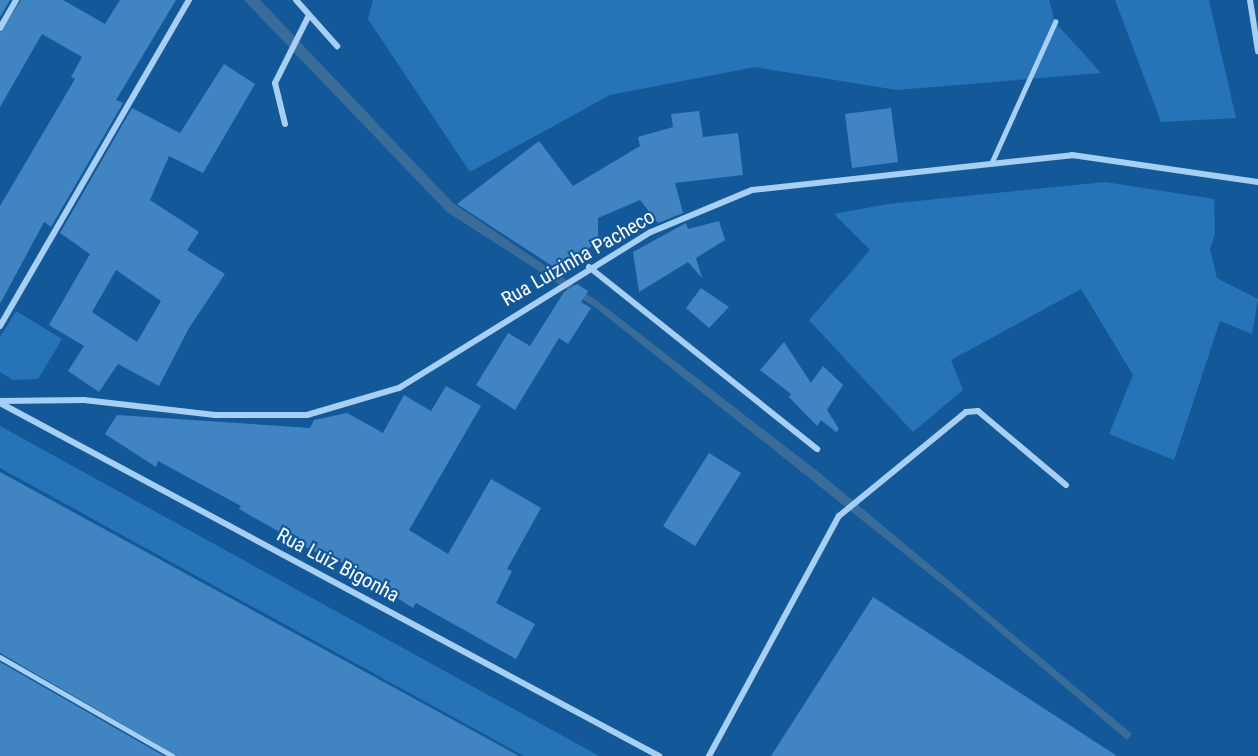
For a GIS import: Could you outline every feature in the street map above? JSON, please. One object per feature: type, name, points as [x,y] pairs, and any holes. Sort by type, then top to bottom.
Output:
[{"type":"street","points":[[0,28],[16,0]]},
{"type":"street","points":[[0,326],[189,0]]},
{"type":"street","points":[[296,0],[308,16],[337,45]]},
{"type":"street","points":[[1250,0],[1258,51]]},
{"type":"street","points":[[285,124],[275,82],[285,57],[308,16]]},
{"type":"street","name":"Rua Luizinha Pacheco","points":[[0,402],[84,400],[215,415],[307,415],[399,388],[589,267],[651,232],[752,190],[1072,155],[1258,182]]},
{"type":"street","points":[[589,267],[816,449]]},
{"type":"street","name":"Rua Luiz Bigonha","points":[[0,402],[659,756]]},
{"type":"street","points":[[709,756],[839,516],[972,410],[978,411],[1066,485]]},
{"type":"lane","points":[[991,164],[1054,22]]},
{"type":"lane","points":[[0,657],[173,756]]},
{"type":"shaded area","points":[[244,0],[260,0],[453,203],[600,303],[821,474],[1132,734],[1127,740],[961,599],[596,308],[447,212]]},
{"type":"shaded area","points":[[373,0],[1049,0],[1055,22],[1101,73],[897,90],[755,67],[610,95],[470,172],[368,19]]},
{"type":"shaded area","points":[[1115,0],[1209,0],[1236,118],[1161,122]]},
{"type":"shaded area","points":[[1105,182],[1214,199],[1215,234],[1210,249],[1217,278],[1258,299],[1252,334],[1220,321],[1174,460],[1109,434],[1133,375],[1081,289],[951,360],[963,390],[913,432],[809,320],[870,250],[834,214],[888,204]]},
{"type":"shaded area","points":[[16,311],[62,339],[38,379],[13,380],[0,372],[0,337]]},
{"type":"shaded area","points":[[0,426],[599,756],[524,756],[0,468]]},
{"type":"building","points":[[0,0],[10,0],[0,17]]},
{"type":"building","points":[[21,0],[63,0],[105,24],[120,0],[176,0],[116,100],[123,103],[51,227],[44,222],[0,304],[0,206],[75,79],[71,77],[82,57],[42,34],[0,107],[0,33]]},
{"type":"building","points":[[224,64],[255,84],[203,173],[169,156],[150,200],[199,232],[187,250],[225,274],[189,328],[159,386],[118,364],[99,392],[68,371],[84,346],[49,325],[90,254],[60,233],[132,108],[180,133]],"holes":[[[116,270],[161,301],[137,342],[92,312]]]},
{"type":"building","points":[[891,108],[898,162],[852,168],[845,114]]},
{"type":"building","points":[[699,111],[703,137],[738,133],[743,175],[675,183],[683,213],[658,223],[640,200],[598,218],[598,242],[557,269],[457,204],[539,141],[573,186],[640,146],[638,137],[673,127],[671,114]]},
{"type":"building","points":[[719,221],[725,240],[696,258],[702,278],[688,262],[639,292],[633,252],[686,223],[688,229]]},
{"type":"building","points":[[577,284],[588,291],[581,302],[591,308],[568,344],[559,338],[515,410],[476,385],[508,333],[530,346],[564,292]]},
{"type":"building","points":[[701,288],[729,307],[709,328],[686,308]]},
{"type":"building","points":[[784,342],[811,383],[823,366],[843,385],[827,410],[839,429],[836,432],[821,420],[817,426],[789,397],[791,394],[760,370]]},
{"type":"building","points":[[446,386],[481,406],[409,530],[448,554],[491,479],[541,508],[507,569],[512,571],[496,603],[535,624],[516,659],[416,603],[413,608],[338,560],[336,564],[239,509],[241,506],[158,461],[156,467],[105,434],[117,415],[310,428],[314,420],[347,413],[383,433],[404,395],[431,411]]},
{"type":"building","points":[[709,453],[741,473],[695,546],[663,526]]},
{"type":"building","points":[[0,472],[519,756],[177,756],[0,653]]},
{"type":"building","points":[[873,597],[1117,756],[771,756]]},
{"type":"building","points":[[0,662],[164,756],[0,756]]}]
